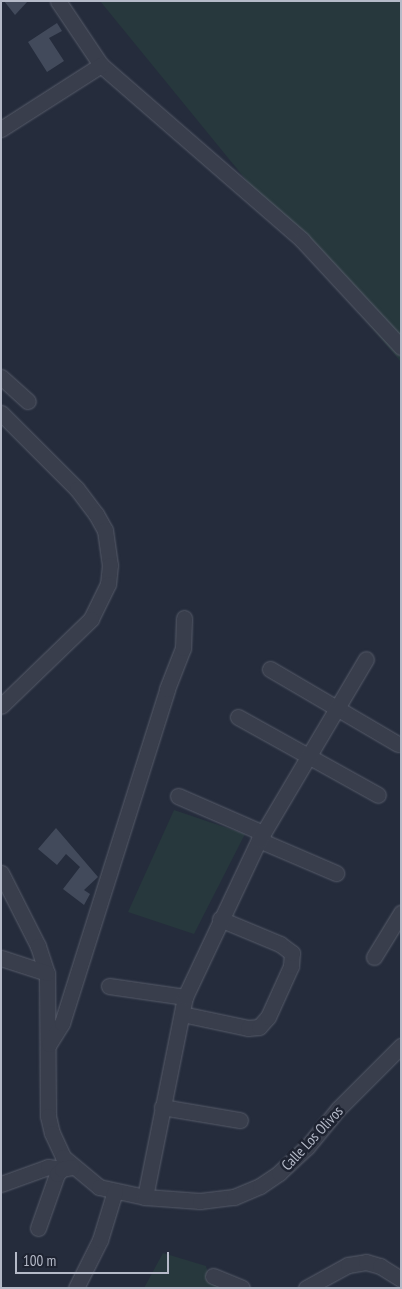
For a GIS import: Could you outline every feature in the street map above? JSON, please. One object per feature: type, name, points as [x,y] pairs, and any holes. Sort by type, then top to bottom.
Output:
[{"type":"street","points":[[58,1],[102,65],[302,240],[401,347]]},
{"type":"street","points":[[1,129],[102,65]]},
{"type":"street","points":[[1,377],[28,401]]},
{"type":"street","points":[[1,413],[77,489],[96,514],[105,530],[110,566],[108,584],[91,619],[1,706]]},
{"type":"street","points":[[49,1044],[62,1024],[167,689],[183,648],[184,618]]},
{"type":"street","points":[[145,1197],[185,997],[220,919],[261,836],[366,659]]},
{"type":"street","points":[[270,669],[398,744]]},
{"type":"street","points":[[238,717],[378,795]]},
{"type":"street","points":[[178,796],[336,873]]},
{"type":"street","name":"Calle Los Olivos","points":[[1,873],[38,946],[47,973],[49,1044],[48,1116],[57,1146],[67,1168],[99,1187],[145,1197],[223,1199],[260,1186],[279,1174],[307,1147],[339,1108],[401,1046]]},
{"type":"street","points":[[374,957],[401,913]]},
{"type":"street","points":[[182,1014],[248,1028],[260,1027],[268,1017],[291,966],[292,954],[280,944],[220,919]]},
{"type":"street","points":[[1,958],[47,973]]},
{"type":"street","points":[[109,986],[185,997]]},
{"type":"street","points":[[162,1107],[240,1120]]},
{"type":"street","points":[[1,1184],[48,1167],[67,1168]]},
{"type":"street","points":[[38,1228],[53,1182],[67,1168]]},
{"type":"street","points":[[76,1288],[100,1240],[114,1191]]},
{"type":"street","points":[[306,1288],[348,1266],[366,1262],[397,1276]]},
{"type":"street","points":[[213,1276],[242,1288]]},
{"type":"shaded area","points":[[100,1],[401,1],[401,362],[251,186]]},
{"type":"shaded area","points":[[174,810],[245,834],[194,934],[128,912]]},
{"type":"shaded area","points":[[163,1253],[206,1266],[210,1279],[228,1288],[144,1288]]},
{"type":"building","points":[[4,1],[28,1],[15,15]]},
{"type":"building","points":[[57,23],[62,31],[49,38],[64,61],[47,72],[28,42]]},
{"type":"building","points":[[56,828],[98,877],[84,890],[90,894],[84,905],[63,889],[80,867],[66,854],[57,865],[38,849]]}]
